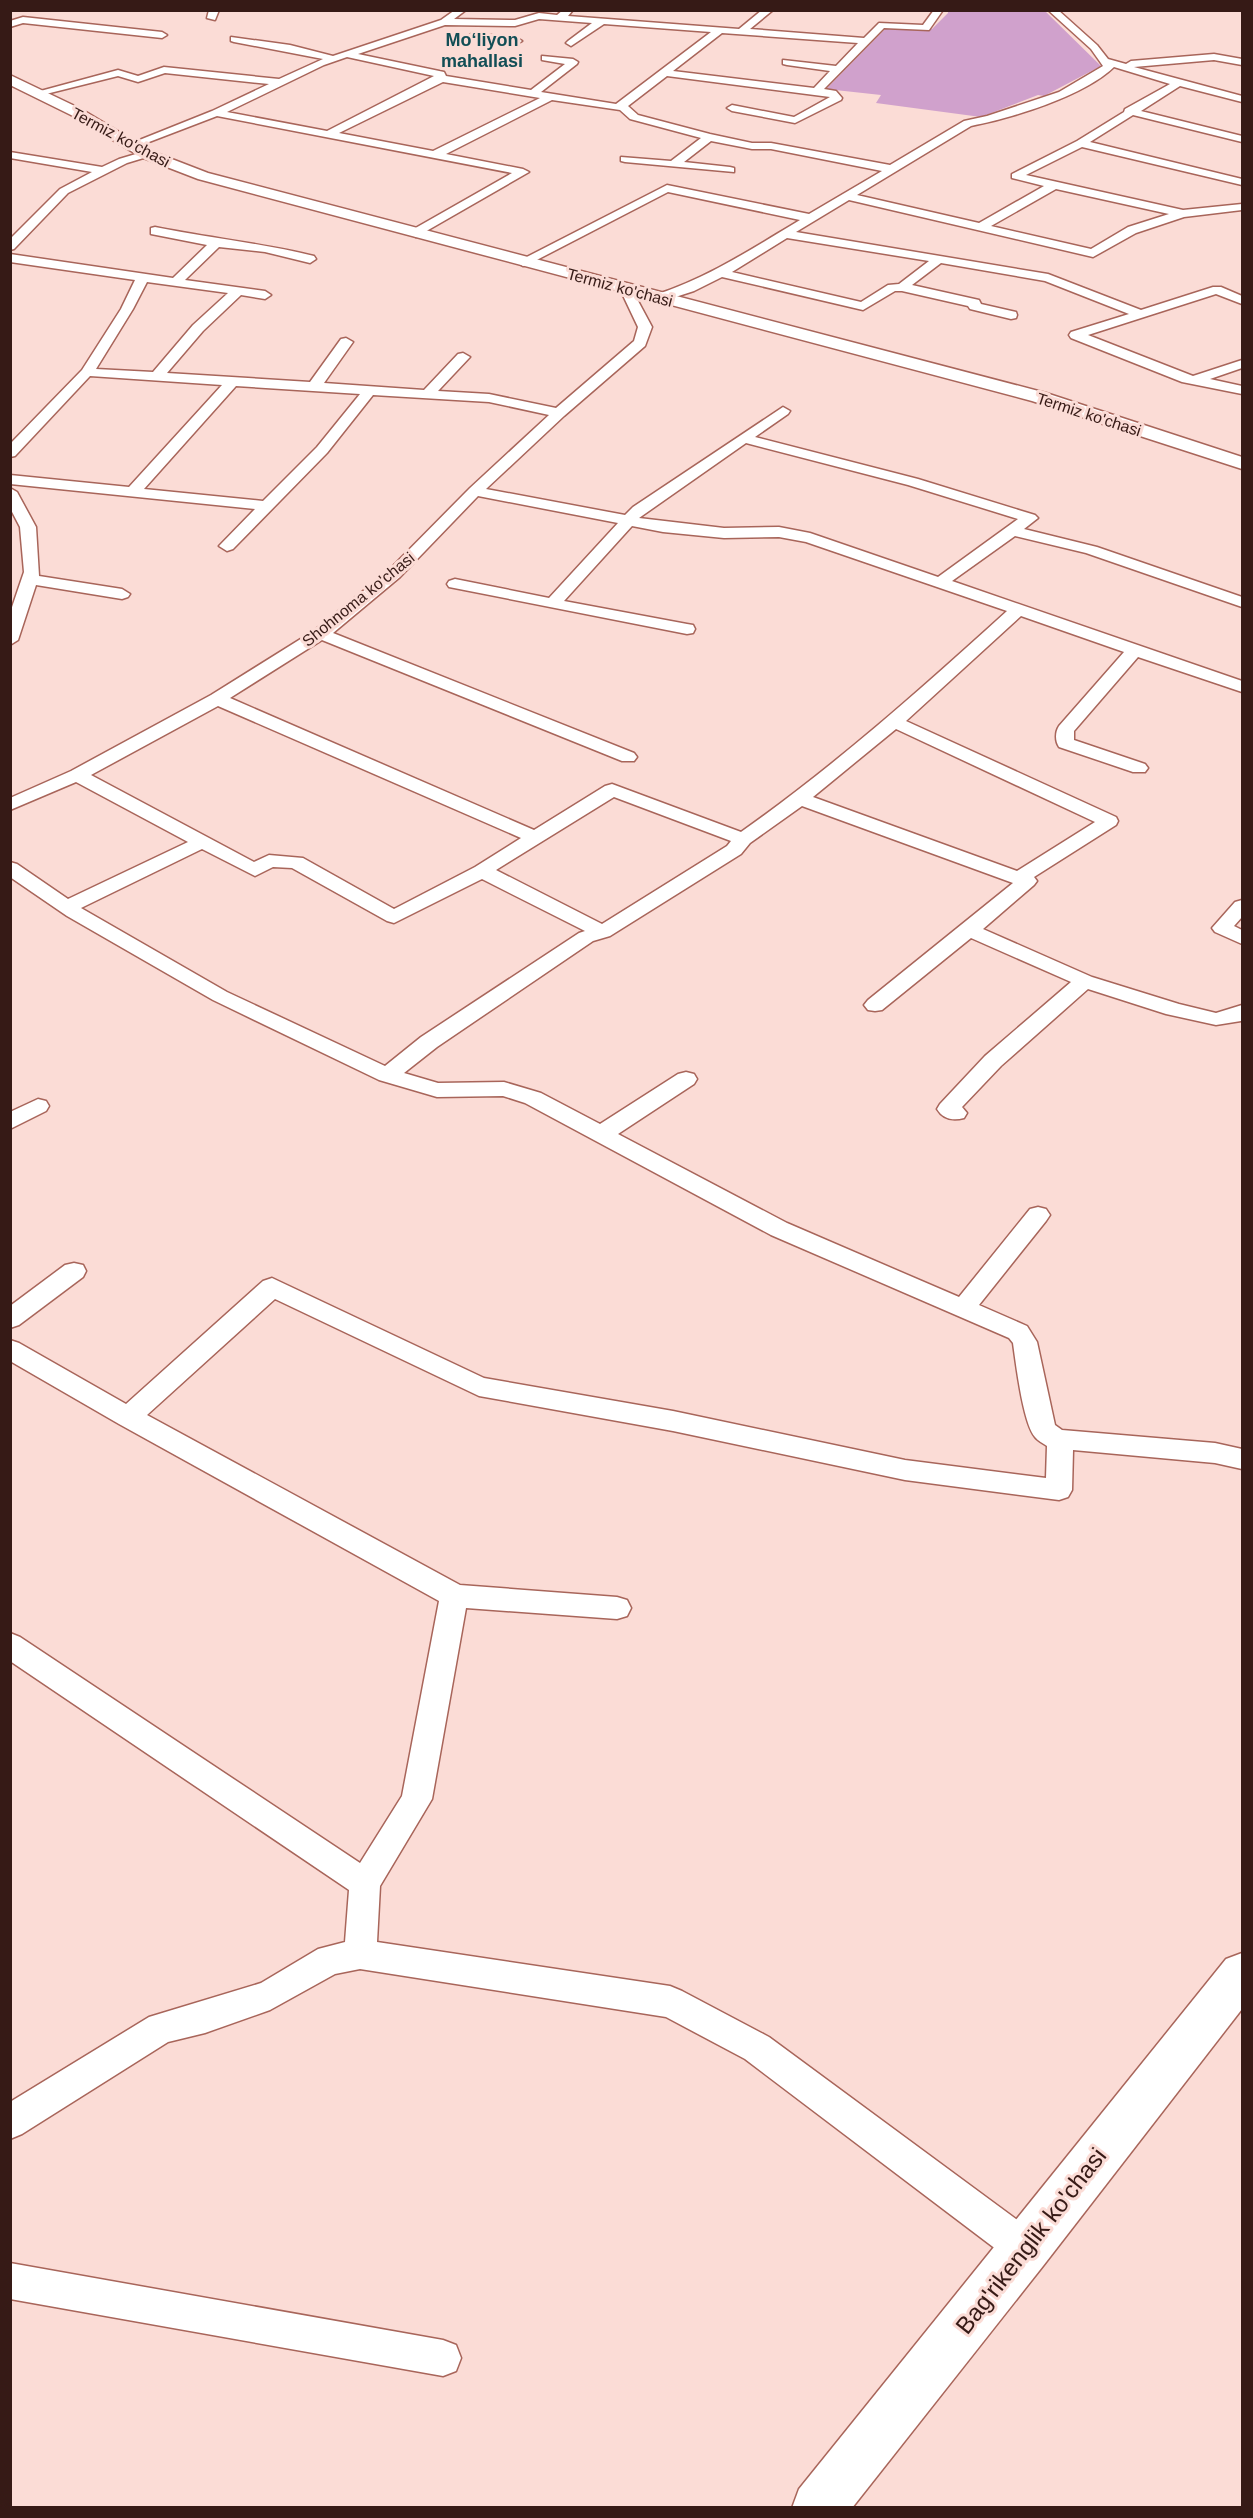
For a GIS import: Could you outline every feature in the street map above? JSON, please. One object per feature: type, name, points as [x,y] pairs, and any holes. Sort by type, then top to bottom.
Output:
[{"type":"main road","name":"Termiz ko'chasi","points":[[10,79],[139,150],[203,176],[1039,397],[1242,463]]},
{"type":"main road","name":"Bag'rikenglik ko'chasi","points":[[818,2508],[1026,2249],[1242,1974]]},
{"type":"street","points":[[10,24],[45,10]]},
{"type":"street","points":[[559,18],[569,10]]},
{"type":"street","points":[[743,30],[770,10]]},
{"type":"street","points":[[816,91],[882,25],[926,28],[939,10]]},
{"type":"street","points":[[659,298],[690,288],[721,273],[968,123],[989,119],[1063,94],[1109,67],[1094,47],[1052,10]]},
{"type":"street","points":[[434,12],[460,12]]},
{"type":"street","points":[[10,246],[64,191],[139,150],[320,63],[444,22],[460,12]]},
{"type":"street","points":[[444,22],[515,23],[539,16],[866,41]]},
{"type":"street","points":[[648,25],[656,18]]},
{"type":"street","points":[[23,20],[162,35]]},
{"type":"street","points":[[571,43],[602,21]]},
{"type":"street","points":[[492,23],[473,36],[517,41]]},
{"type":"street","points":[[327,135],[442,78],[610,107],[622,106],[719,31]]},
{"type":"street","points":[[234,39],[335,59]]},
{"type":"street","points":[[349,55],[440,74],[439,78],[442,78]]},
{"type":"street","points":[[1119,65],[1214,57],[1242,62]]},
{"type":"street","points":[[532,94],[573,62],[545,58]]},
{"type":"street","points":[[1104,61],[1242,99]]},
{"type":"street","points":[[787,62],[838,69]]},
{"type":"street","points":[[38,93],[117,73],[138,79],[164,70],[280,82]]},
{"type":"street","points":[[663,73],[832,93],[837,98],[795,120],[732,108]]},
{"type":"street","points":[[1178,83],[1129,111],[1081,143],[1016,176],[1183,214]]},
{"type":"street","points":[[435,155],[549,97]]},
{"type":"street","points":[[622,106],[634,117],[709,137],[752,146],[771,146],[891,169]]},
{"type":"street","points":[[1129,111],[1242,139]]},
{"type":"street","points":[[216,114],[523,172],[416,233]]},
{"type":"street","points":[[675,163],[709,137]]},
{"type":"street","points":[[1081,143],[1242,182]]},
{"type":"street","points":[[10,154],[104,171]]},
{"type":"street","points":[[625,159],[729,170]]},
{"type":"street","points":[[981,227],[1054,185]]},
{"type":"street","points":[[523,262],[667,188],[809,218]]},
{"type":"street","points":[[845,196],[1094,253],[1132,230],[1183,214],[1242,207]]},
{"type":"street","points":[[155,231],[216,243],[265,248],[310,259]]},
{"type":"street","points":[[783,234],[1048,278],[1140,314]]},
{"type":"street","points":[[177,281],[216,243]]},
{"type":"street","points":[[10,258],[265,294]]},
{"type":"street","points":[[902,287],[939,260]]},
{"type":"street","points":[[721,273],[863,306],[892,288],[902,287],[974,303],[975,306],[1011,315]]},
{"type":"street","points":[[10,453],[87,372],[127,309],[143,276]]},
{"type":"street","name":"Shohnoma ko'chasi","points":[[10,805],[77,776],[217,699],[321,634],[394,574],[475,491],[559,413],[640,343],[645,327],[626,289]]},
{"type":"street","points":[[1242,300],[1217,290],[1076,335],[1193,380],[1242,390]]},
{"type":"street","points":[[156,377],[198,328],[238,291]]},
{"type":"street","points":[[314,387],[346,342]]},
{"type":"street","points":[[427,394],[463,357]]},
{"type":"street","points":[[1193,380],[1242,364]]},
{"type":"street","points":[[87,372],[489,398],[559,413]]},
{"type":"street","points":[[132,492],[232,382]]},
{"type":"street","points":[[227,546],[322,450],[370,390]]},
{"type":"street","points":[[553,604],[627,524],[626,521],[660,493],[783,411]]},
{"type":"street","points":[[744,438],[913,482],[1030,518],[939,583]]},
{"type":"street","points":[[10,479],[266,506]]},
{"type":"street","points":[[475,491],[663,527],[724,533],[779,532],[810,538],[1242,687]]},
{"type":"street","points":[[10,492],[27,527],[32,572],[14,618],[10,640]]},
{"type":"street","points":[[1012,531],[1091,550],[1242,602]]},
{"type":"street","points":[[30,579],[122,594]]},
{"type":"street","points":[[455,584],[687,629]]},
{"type":"street","points":[[387,1075],[429,1042],[586,937],[603,932],[734,850],[743,839],[800,799],[894,722],[1018,610]]},
{"type":"street","points":[[321,634],[628,757]]},
{"type":"street","points":[[1135,650],[1065,730],[1063,736],[1065,742],[1139,768]]},
{"type":"street","points":[[217,699],[535,837]]},
{"type":"street","points":[[894,722],[1109,821],[1019,878]]},
{"type":"street","points":[[77,776],[255,870],[269,861],[296,862],[394,917],[482,871],[612,790],[743,839]]},
{"type":"street","points":[[800,799],[1027,881],[875,1005]]},
{"type":"street","points":[[67,907],[202,842]]},
{"type":"street","points":[[10,868],[67,907],[220,996],[387,1075],[437,1090],[504,1089],[533,1098],[779,1229],[1018,1332],[1025,1342],[1038,1411],[1044,1430],[1060,1440],[1215,1453],[1242,1459]]},
{"type":"street","points":[[482,871],[603,932]]},
{"type":"street","points":[[1242,906],[1222,928],[1242,938]]},
{"type":"street","points":[[969,930],[1085,981],[1173,1009],[1216,1019],[1234,1016],[1242,1011]]},
{"type":"street","points":[[956,1113],[948,1109],[993,1061],[1085,981]]},
{"type":"street","points":[[600,1134],[686,1079]]},
{"type":"street","points":[[10,1122],[38,1106]]},
{"type":"street","points":[[964,1307],[1038,1215]]},
{"type":"street","points":[[10,1319],[74,1271]]},
{"type":"street","points":[[128,1417],[272,1287],[479,1387],[673,1421],[905,1470],[1059,1490],[1060,1440]]},
{"type":"street","points":[[10,1349],[128,1417],[438,1585],[454,1596],[617,1608]]},
{"type":"street","points":[[360,1954],[365,1883],[417,1799],[454,1596]]},
{"type":"street","points":[[10,1645],[365,1883]]},
{"type":"street","points":[[10,2122],[161,2028],[205,2017],[270,1995],[329,1960],[360,1954],[670,2002],[757,2048],[1026,2249]]},
{"type":"street","points":[[10,2281],[443,2358]]},
{"type":"shaded area","points":[[948,11],[1045,11],[1101,66],[1044,96],[1038,95],[981,117],[876,103],[881,95],[826,89],[888,26],[932,29]]},
{"type":"district","name":"Moʻliyon mahallasi","points":[[482,50]]}]
